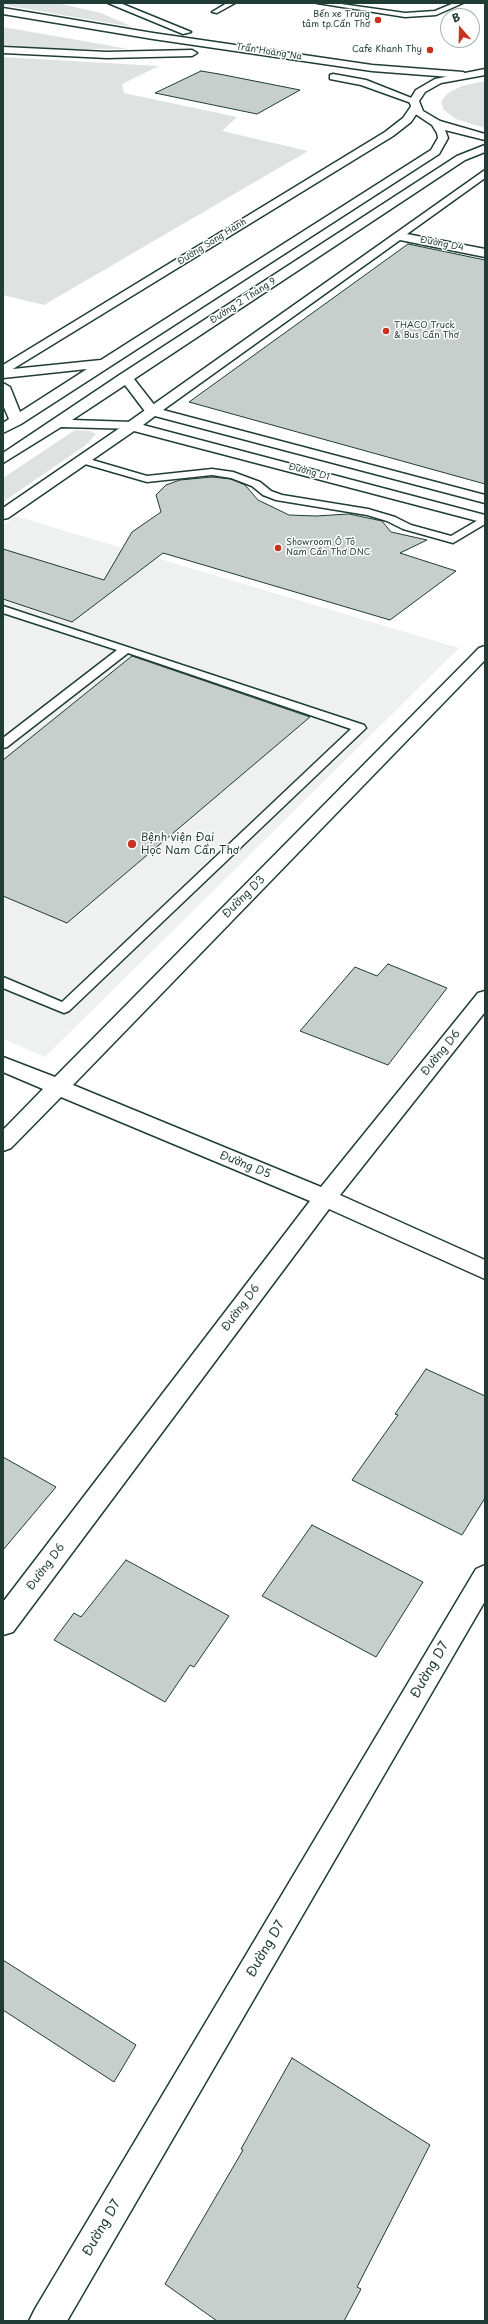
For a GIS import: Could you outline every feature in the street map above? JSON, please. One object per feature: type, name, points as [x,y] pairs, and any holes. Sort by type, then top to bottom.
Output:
[{"type":"main road","points":[[112,3],[217,45]]},
{"type":"main road","name":"Trần Hoàng Na","points":[[3,10],[75,23],[372,68],[463,75]]},
{"type":"main road","points":[[3,20],[198,53],[108,55],[3,50]]},
{"type":"main road","points":[[463,75],[485,72]]},
{"type":"main road","points":[[320,74],[363,82],[415,104],[426,118],[436,123],[462,132],[485,137]]},
{"type":"main road","name":"Đường Song Hành","points":[[3,372],[389,134],[407,120],[421,90],[428,85],[463,75]]},
{"type":"main road","name":"Đường 2 Tháng 9","points":[[3,429],[435,152],[443,138],[442,133],[436,123]]},
{"type":"main road","name":"Đường 2 Tháng 9","points":[[3,459],[461,158],[485,148]]},
{"type":"main road","points":[[3,515],[152,412],[485,173]]},
{"type":"main road","name":"Đường D4","points":[[399,236],[485,253]]},
{"type":"main road","points":[[3,372],[107,363]]},
{"type":"main road","points":[[126,377],[152,412]]},
{"type":"main road","points":[[3,387],[16,421]]},
{"type":"main road","name":"Đường D1","points":[[152,412],[485,499]]},
{"type":"main road","name":"Đường D1","points":[[57,423],[132,426],[485,519]]},
{"type":"main road","name":"Đường D3","points":[[3,1143],[56,1087],[485,651]]},
{"type":"main road","name":"Đường D6","points":[[3,1623],[325,1198],[485,998]]},
{"type":"main road","name":"Đường D5","points":[[3,1064],[325,1198],[485,1270]]},
{"type":"main road","name":"Đường D7","points":[[47,2321],[485,1577]]},
{"type":"lane","points":[[214,12],[232,3]]},
{"type":"lane","points":[[320,3],[396,15],[440,12]]},
{"type":"lane","points":[[437,5],[451,8],[460,3]]},
{"type":"lane","points":[[82,460],[147,479],[212,472],[233,475],[256,484],[267,493],[280,498],[368,512],[391,519],[407,527],[453,540],[485,519]]},
{"type":"lane","points":[[3,609],[360,728],[64,1008],[3,982]]},
{"type":"lane","points":[[3,744],[126,649]]},
{"type":"shaded area","points":[[3,3],[57,3],[101,13],[133,27],[3,5]]},
{"type":"shaded area","points":[[3,27],[129,49],[37,49],[3,45]]},
{"type":"shaded area","points":[[3,57],[159,66],[122,84],[124,93],[237,117],[222,131],[308,151],[44,305],[3,295]]},
{"type":"shaded area","points":[[485,81],[485,128],[456,119],[444,110],[441,101],[448,93],[462,86]]},
{"type":"shaded area","points":[[75,430],[90,431],[96,434],[86,445],[3,502],[3,478]]},
{"type":"shaded area","name":"Bệnh viện Đại Học Nam Cần Thơ","points":[[15,516],[459,648],[45,1057],[3,1039],[3,525]]},
{"type":"building","points":[[201,71],[300,90],[257,114],[155,93]]},
{"type":"building","name":"THACO Truck & Bus Cần Thơ","points":[[408,244],[485,260],[485,484],[189,402]]},
{"type":"building","name":"Showroom Ô Tô Nam Cần Thơ DNC","points":[[212,477],[231,479],[245,485],[258,500],[289,515],[316,516],[349,514],[382,521],[391,532],[427,540],[400,553],[456,571],[390,620],[163,553],[72,622],[3,599],[3,549],[104,580],[132,532],[161,512],[156,495],[166,485],[180,480]]},
{"type":"building","points":[[132,656],[310,717],[67,923],[3,896],[3,760]]},
{"type":"building","points":[[388,964],[447,988],[388,1065],[300,1031],[355,967],[377,976]]},
{"type":"building","points":[[426,1369],[485,1396],[485,1498],[462,1535],[352,1480],[398,1415],[395,1414]]},
{"type":"building","points":[[3,1457],[56,1487],[3,1550]]},
{"type":"building","points":[[312,1525],[423,1582],[376,1657],[262,1596]]},
{"type":"building","points":[[126,1560],[229,1616],[194,1667],[190,1665],[165,1702],[54,1640],[74,1613],[81,1617]]},
{"type":"building","points":[[3,1960],[136,2045],[114,2082],[3,2010]]},
{"type":"building","points":[[292,2058],[430,2145],[357,2287],[361,2289],[344,2321],[217,2321],[165,2284],[243,2150],[241,2149]]},
{"type":"place","name":"Bến xe Trung tâm tp.Cần Thơ","points":[[378,20]]},
{"type":"place","name":"Cafe Khanh Thy","points":[[430,50]]},
{"type":"place","name":"THACO Truck & Bus Cần Thơ","points":[[386,331]]},
{"type":"place","name":"Showroom Ô Tô Nam Cần Thơ DNC","points":[[278,548]]},
{"type":"place","name":"Bệnh viện Đại Học Nam Cần Thơ","points":[[132,844]]}]
